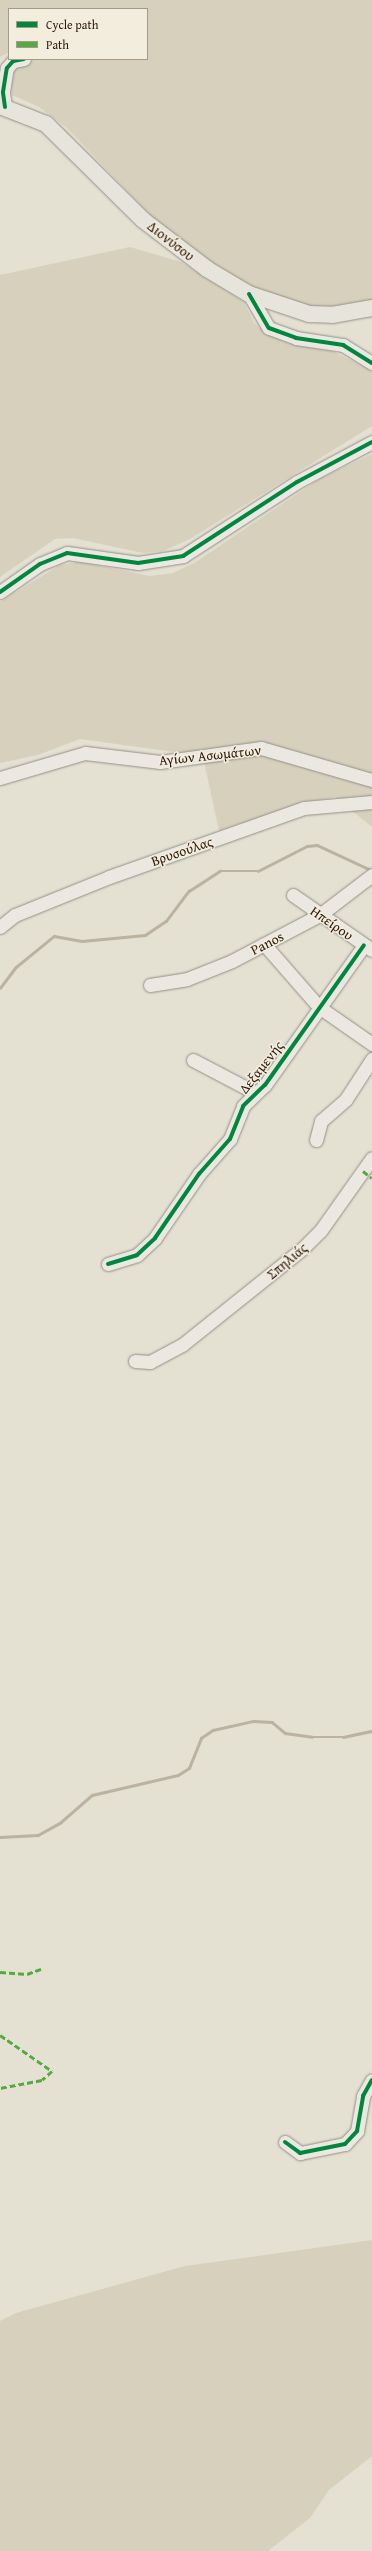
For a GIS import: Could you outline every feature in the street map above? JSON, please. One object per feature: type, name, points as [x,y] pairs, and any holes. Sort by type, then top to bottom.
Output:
[{"type":"main road","name":"Διονύσου","points":[[3,106],[46,124],[143,220],[208,269],[249,294],[305,314],[332,315],[372,308]]},
{"type":"street","points":[[3,106],[3,86],[6,68],[13,61],[18,60]]},
{"type":"street","points":[[249,294],[261,320],[269,328],[296,338],[343,346],[372,363]]},
{"type":"street","points":[[0,592],[40,564],[67,553],[138,564],[183,556],[297,482],[372,442]]},
{"type":"street","name":"Αγίων Ασωμάτων","points":[[0,778],[85,753],[160,762],[261,748],[372,780]]},
{"type":"street","name":"Βρυσούλας","points":[[0,927],[15,915],[109,877],[304,808],[372,802]]},
{"type":"street","name":"Panos","points":[[150,985],[200,975],[264,944],[320,914],[370,877]]},
{"type":"street","name":"Ηπείρου","points":[[293,895],[368,947]]},
{"type":"street","points":[[264,944],[319,1007],[372,1044]]},
{"type":"street","name":"Δεξαμενής","points":[[108,1264],[137,1255],[155,1238],[199,1174],[224,1148],[243,1106],[256,1094],[319,1007],[368,947]]},
{"type":"street","points":[[316,1140],[322,1121],[346,1099],[372,1059]]},
{"type":"street","points":[[193,1060],[256,1094]]},
{"type":"street","name":"Σπηλιάς","points":[[135,1361],[150,1362],[182,1345],[312,1241],[367,1174],[372,1158]]},
{"type":"street","points":[[284,2142],[300,2153],[345,2144],[357,2131],[363,2096],[372,2080]]},
{"type":"shaded area","points":[[0,0],[372,0],[372,302],[319,309],[253,288],[204,259],[158,223],[67,128],[39,107],[12,95],[9,60],[148,60],[148,8],[8,8],[8,53],[0,57]]},
{"type":"shaded area","points":[[130,247],[181,262],[244,302],[254,323],[266,333],[303,346],[332,351],[367,368],[372,372],[372,426],[190,539],[163,551],[143,553],[73,538],[55,539],[0,577],[0,275]]},
{"type":"shaded area","points":[[372,454],[372,827],[335,797],[300,804],[219,831],[204,761],[257,754],[296,763],[299,752],[259,743],[182,753],[80,739],[38,755],[0,763],[0,602],[60,565],[81,562],[150,576],[173,573],[194,563],[321,478]]},
{"type":"shaded area","points":[[372,2240],[372,2456],[329,2490],[310,2518],[268,2551],[0,2551],[0,2321],[16,2313],[185,2266]]},
{"type":"waterway","points":[[0,988],[16,967],[54,936],[82,941],[145,935],[166,921],[189,891],[220,871],[258,871],[307,846],[317,845],[371,870]]},
{"type":"waterway","points":[[0,1837],[38,1835],[61,1822],[92,1795],[178,1775],[189,1768],[201,1738],[213,1730],[253,1721],[272,1722],[285,1733],[312,1737],[343,1737],[372,1731]]},
{"type":"marked path","points":[[363,1171],[372,1178]]},
{"type":"marked path","points":[[0,1972],[27,1974],[41,1969]]},
{"type":"marked path","points":[[0,2035],[52,2071],[42,2080],[0,2088]]},
{"type":"cycle path","points":[[5,107],[3,92],[7,68],[13,61],[18,60]]},
{"type":"cycle path","points":[[249,294],[269,328],[296,338],[343,345],[372,363]]},
{"type":"cycle path","points":[[0,592],[40,564],[67,553],[138,563],[183,556],[297,482],[372,442]]},
{"type":"cycle path","points":[[108,1264],[137,1255],[155,1238],[199,1174],[230,1139],[243,1106],[265,1085],[364,945]]},
{"type":"cycle path","points":[[285,2142],[300,2153],[345,2144],[357,2131],[363,2096],[372,2080]]}]
